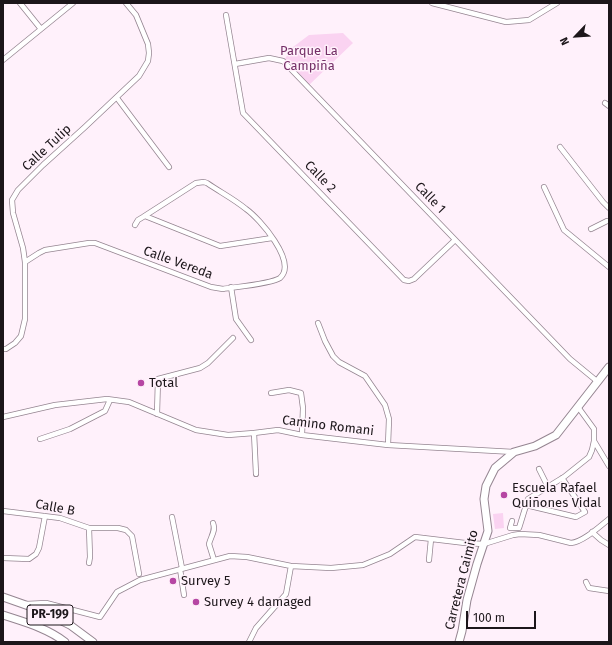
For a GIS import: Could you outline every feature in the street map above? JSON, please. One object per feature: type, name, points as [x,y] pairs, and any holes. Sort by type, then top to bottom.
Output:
[{"type":"street","points":[[20,3],[41,29]]},
{"type":"street","points":[[4,58],[73,3]]},
{"type":"street","name":"Calle Tulip","points":[[3,349],[6,349],[15,343],[21,336],[25,318],[24,248],[13,213],[12,200],[18,190],[42,165],[117,98],[139,76],[148,62],[148,44],[136,15],[126,3]]},
{"type":"street","points":[[432,3],[506,22],[529,20],[557,3]]},
{"type":"street","name":"Calle 2","points":[[226,15],[244,113],[404,280],[409,281],[414,279],[455,240]]},
{"type":"street","name":"Calle 1","points":[[235,64],[269,58],[283,61],[570,359],[598,382]]},
{"type":"street","points":[[117,98],[169,167]]},
{"type":"street","points":[[560,147],[609,208]]},
{"type":"street","name":"Calle Vereda","points":[[24,262],[45,250],[95,243],[211,287],[223,289],[273,282],[282,275],[285,266],[284,259],[264,225],[247,209],[204,182],[196,183],[138,220],[135,225]]},
{"type":"street","points":[[544,186],[564,230],[609,267]]},
{"type":"street","points":[[145,216],[220,246],[272,238]]},
{"type":"street","points":[[591,229],[609,221]]},
{"type":"street","points":[[231,287],[236,319],[251,340]]},
{"type":"street","points":[[318,323],[333,356],[339,362],[364,376],[385,405],[389,419],[388,445]]},
{"type":"street","points":[[157,414],[158,379],[200,368],[233,338]]},
{"type":"street","name":"Carretera Caimito","points":[[459,642],[467,600],[488,531],[484,499],[486,486],[494,468],[514,452],[535,446],[556,435],[609,367]]},
{"type":"street","points":[[271,393],[289,390],[301,393],[304,408],[302,435]]},
{"type":"street","points":[[40,439],[70,429],[105,411],[110,400]]},
{"type":"street","name":"Camino Romani","points":[[3,417],[55,405],[110,400],[129,402],[196,430],[228,435],[254,434],[278,430],[302,435],[388,445],[514,452]]},
{"type":"street","points":[[512,521],[510,528],[519,528],[528,499],[562,478],[589,458],[594,441],[594,429],[578,407]]},
{"type":"street","points":[[254,434],[256,474]]},
{"type":"street","points":[[594,441],[609,466]]},
{"type":"street","points":[[539,470],[548,487]]},
{"type":"street","points":[[526,505],[576,517],[585,512],[562,478]]},
{"type":"street","name":"Calle B","points":[[3,511],[60,518],[89,528],[118,528],[126,530],[132,536],[139,574]]},
{"type":"street","points":[[3,558],[29,559],[36,554],[39,548],[45,516]]},
{"type":"street","points":[[172,517],[184,595]]},
{"type":"street","points":[[23,604],[46,604],[100,617],[118,592],[140,580],[230,556],[247,557],[291,566],[331,568],[363,565],[390,554],[415,537],[484,544],[520,534],[539,535],[570,543],[575,542],[592,532],[609,519]]},
{"type":"street","points":[[213,523],[213,537],[209,544],[214,560]]},
{"type":"street","points":[[89,528],[89,563]]},
{"type":"street","points":[[592,532],[609,545]]},
{"type":"street","points":[[429,560],[431,539]]},
{"type":"street","points":[[249,642],[256,628],[286,594],[291,566]]},
{"type":"street","points":[[586,582],[589,588],[609,591]]},
{"type":"street","name":"PR-199","points":[[3,597],[40,610],[70,625],[93,642]]},
{"type":"street","name":"PR-199","points":[[3,614],[34,625],[65,642]]},
{"type":"green space","name":"Parque La Campiña","points":[[343,33],[353,43],[309,85],[284,60],[293,47],[309,35]]},
{"type":"green space","points":[[503,513],[504,528],[495,529],[493,514]]},
{"type":"place","name":"Total","points":[[141,383]]},
{"type":"place","name":"Escuela Rafael Quiñones Vidal","points":[[504,495]]},
{"type":"place","name":"Survey 5","points":[[173,581]]},
{"type":"place","name":"Survey 4 damaged","points":[[196,602]]}]
